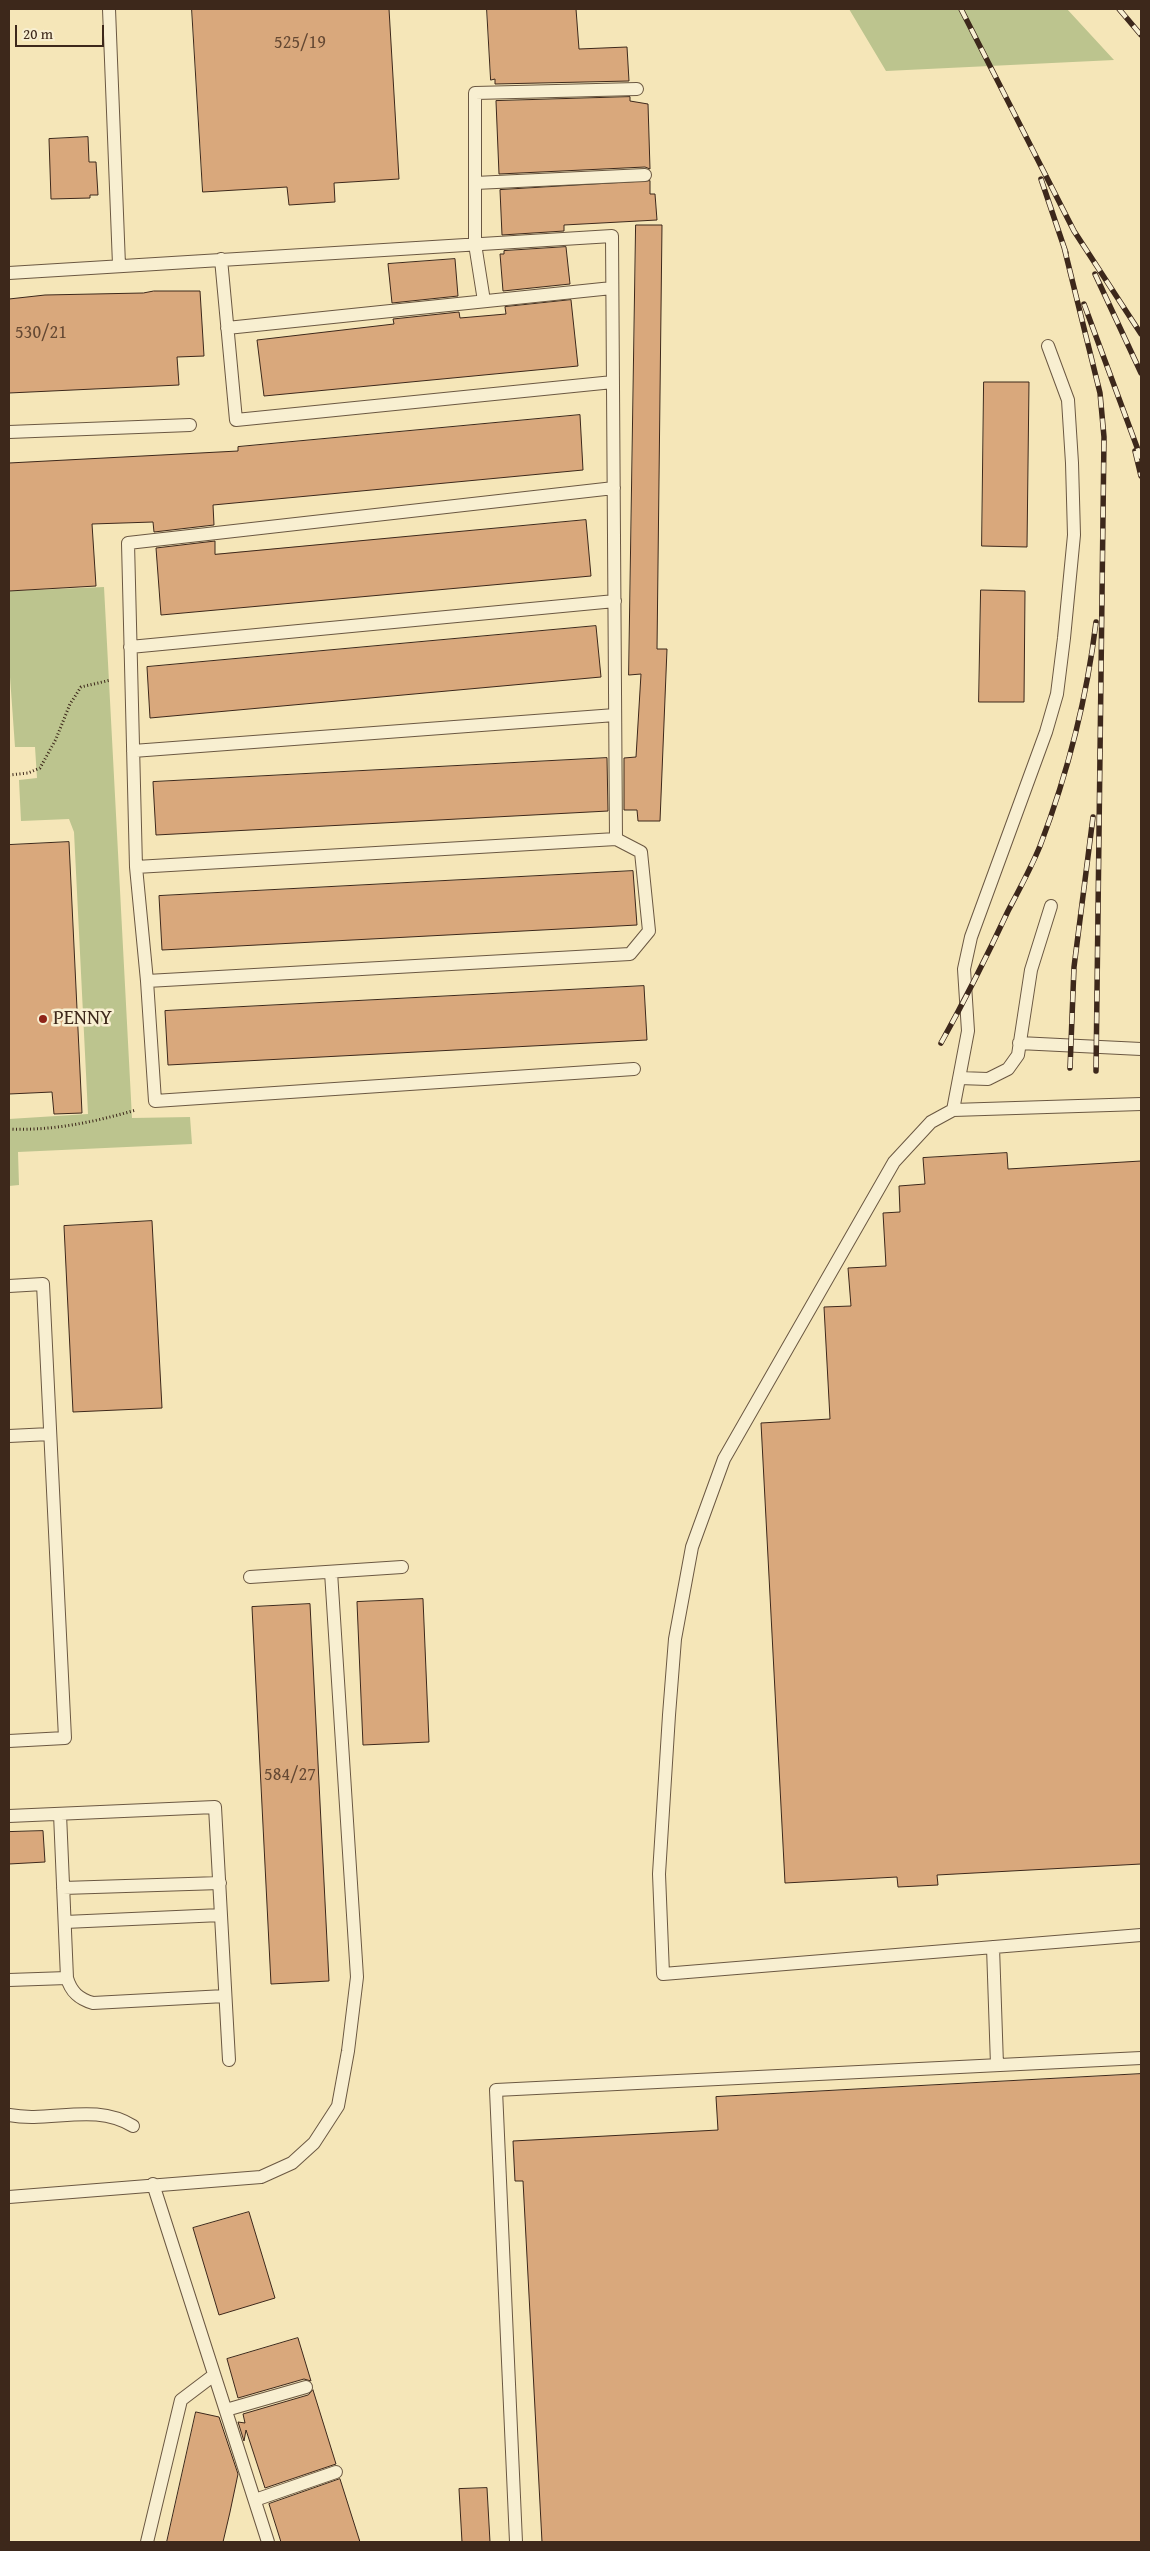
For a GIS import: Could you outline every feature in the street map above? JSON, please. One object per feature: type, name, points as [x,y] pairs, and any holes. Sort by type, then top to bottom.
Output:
[{"type":"lane","points":[[109,9],[119,266]]},
{"type":"lane","points":[[484,301],[475,244],[475,93],[637,89]]},
{"type":"lane","points":[[475,183],[645,175]]},
{"type":"lane","points":[[9,273],[612,236],[616,839]]},
{"type":"lane","points":[[221,259],[236,420],[613,382]]},
{"type":"lane","points":[[227,328],[612,288]]},
{"type":"lane","points":[[953,1110],[968,1032],[964,969],[971,937],[1046,732],[1057,694],[1064,638],[1074,535],[1072,463],[1068,400],[1048,346]]},
{"type":"lane","points":[[9,432],[190,425]]},
{"type":"lane","points":[[614,488],[128,543],[136,867],[147,981],[155,1102],[634,1069]]},
{"type":"lane","points":[[130,646],[614,601]]},
{"type":"lane","points":[[133,751],[615,715]]},
{"type":"lane","points":[[136,867],[616,839],[641,852],[649,931],[630,954],[147,981]]},
{"type":"lane","points":[[959,1078],[988,1079],[1008,1069],[1018,1055],[1031,970],[1051,906]]},
{"type":"lane","points":[[1019,1043],[1141,1049]]},
{"type":"lane","points":[[1141,1104],[953,1110],[931,1122],[894,1162],[724,1459],[692,1547],[675,1639],[659,1874],[663,1974],[1141,1935]]},
{"type":"lane","points":[[9,1286],[42,1284],[65,1738],[9,1741]]},
{"type":"lane","points":[[9,1436],[50,1434]]},
{"type":"lane","points":[[250,1577],[402,1567]]},
{"type":"lane","points":[[9,2197],[153,2184],[261,2177],[292,2163],[314,2143],[338,2106],[348,2051],[357,1977],[331,1572]]},
{"type":"lane","points":[[9,1816],[215,1807],[229,2060]]},
{"type":"lane","points":[[60,1814],[67,1978],[76,1995],[93,2003],[225,1996]]},
{"type":"lane","points":[[63,1888],[220,1883]]},
{"type":"lane","points":[[65,1922],[221,1915]]},
{"type":"lane","points":[[993,1947],[997,2065]]},
{"type":"lane","points":[[9,1980],[67,1978]]},
{"type":"lane","points":[[516,2542],[496,2090],[1141,2058]]},
{"type":"lane","points":[[9,2115],[104,2114],[119,2117],[133,2126]]},
{"type":"lane","points":[[153,2184],[268,2542]]},
{"type":"lane","points":[[147,2542],[181,2400],[214,2375]]},
{"type":"lane","points":[[226,2410],[306,2387]]},
{"type":"lane","points":[[255,2500],[336,2472]]},
{"type":"path","points":[[9,775],[28,773],[40,768],[81,687],[131,674]]},
{"type":"path","points":[[9,1129],[48,1129],[98,1121],[155,1102]]},
{"type":"green space","points":[[849,9],[1067,9],[1114,60],[886,71]]},
{"type":"green space","points":[[104,587],[132,1118],[190,1117],[192,1144],[18,1152],[19,1185],[9,1186],[9,1119],[88,1114],[74,832],[69,819],[21,821],[19,780],[37,778],[35,747],[15,747],[9,663],[9,591]]},
{"type":"building","points":[[192,9],[389,9],[399,179],[334,183],[335,202],[289,205],[287,187],[203,192]]},
{"type":"building","points":[[487,9],[576,9],[579,49],[627,47],[629,81],[495,84],[495,79],[491,80]]},
{"type":"building","points":[[630,97],[630,101],[648,104],[650,169],[645,167],[499,174],[496,101]]},
{"type":"building","points":[[88,137],[89,162],[96,162],[98,195],[90,195],[90,198],[51,199],[49,139]]},
{"type":"building","points":[[650,181],[650,194],[655,194],[657,220],[564,225],[564,231],[502,235],[500,190]]},
{"type":"building","points":[[636,225],[662,225],[657,649],[667,649],[660,821],[638,821],[637,810],[624,810],[624,758],[636,757],[641,674],[629,675]]},
{"type":"building","points":[[566,247],[570,284],[503,291],[500,254],[504,254],[504,251]]},
{"type":"building","points":[[455,259],[458,296],[392,303],[388,264]]},
{"type":"building","points":[[154,291],[200,291],[204,356],[177,357],[179,385],[9,393],[9,299],[45,295],[143,293]]},
{"type":"building","points":[[571,300],[578,366],[264,396],[257,340],[394,324],[393,319],[459,312],[460,318],[506,314],[505,307]]},
{"type":"building","points":[[984,382],[1029,382],[1027,547],[982,546]]},
{"type":"building","points":[[580,415],[583,470],[213,505],[214,525],[154,532],[153,522],[92,524],[96,586],[9,591],[9,463],[238,451],[238,447]]},
{"type":"building","points":[[586,520],[591,576],[161,615],[156,548],[215,541],[215,554]]},
{"type":"building","points":[[981,590],[1025,591],[1024,702],[979,702]]},
{"type":"building","points":[[596,626],[601,677],[150,718],[147,667]]},
{"type":"building","points":[[607,758],[608,811],[156,835],[153,782]]},
{"type":"building","name":"PENNY","points":[[69,842],[82,1113],[54,1114],[52,1092],[9,1094],[9,845]]},
{"type":"building","points":[[633,871],[637,925],[162,950],[159,896]]},
{"type":"building","points":[[644,986],[647,1040],[168,1065],[165,1011]]},
{"type":"building","points":[[1007,1153],[1008,1169],[1141,1161],[1141,1864],[937,1875],[938,1885],[898,1887],[897,1877],[785,1883],[761,1423],[830,1419],[824,1307],[851,1306],[848,1268],[886,1266],[883,1213],[900,1212],[899,1186],[925,1184],[923,1158]]},
{"type":"building","points":[[152,1221],[162,1408],[73,1412],[64,1226]]},
{"type":"building","points":[[423,1599],[429,1742],[363,1745],[357,1602]]},
{"type":"building","points":[[310,1604],[329,1981],[271,1984],[252,1607]]},
{"type":"building","points":[[43,1831],[45,1862],[9,1864],[9,1832]]},
{"type":"building","points":[[1141,2074],[1141,2542],[542,2542],[523,2181],[515,2181],[513,2141],[718,2130],[716,2097]]},
{"type":"building","points":[[249,2212],[275,2298],[219,2315],[193,2228]]},
{"type":"building","points":[[298,2338],[311,2381],[304,2379],[238,2398],[227,2359]]},
{"type":"building","points":[[313,2390],[336,2464],[265,2488],[246,2430],[244,2441],[238,2422],[245,2423],[243,2414],[308,2395]]},
{"type":"building","points":[[196,2412],[219,2417],[238,2474],[230,2512],[223,2542],[167,2542]]},
{"type":"building","points":[[340,2479],[360,2542],[281,2542],[269,2504]]},
{"type":"building","points":[[487,2488],[490,2542],[462,2542],[459,2489]]},
{"type":"railway","points":[[961,9],[1074,231],[1141,334]]},
{"type":"railway","points":[[1119,9],[1141,35]]},
{"type":"railway","points":[[1041,179],[1066,253]]},
{"type":"railway","points":[[1064,247],[1100,393],[1104,437],[1096,1071]]},
{"type":"railway","points":[[1095,274],[1141,373]]},
{"type":"railway","points":[[1084,304],[1141,458]]},
{"type":"railway","points":[[1135,451],[1141,476]]},
{"type":"railway","points":[[941,1043],[976,978],[1029,871],[1050,819],[1075,736],[1096,622]]},
{"type":"railway","points":[[1070,1068],[1074,967],[1093,817]]},
{"type":"place","name":"PENNY","points":[[43,1019]]}]
